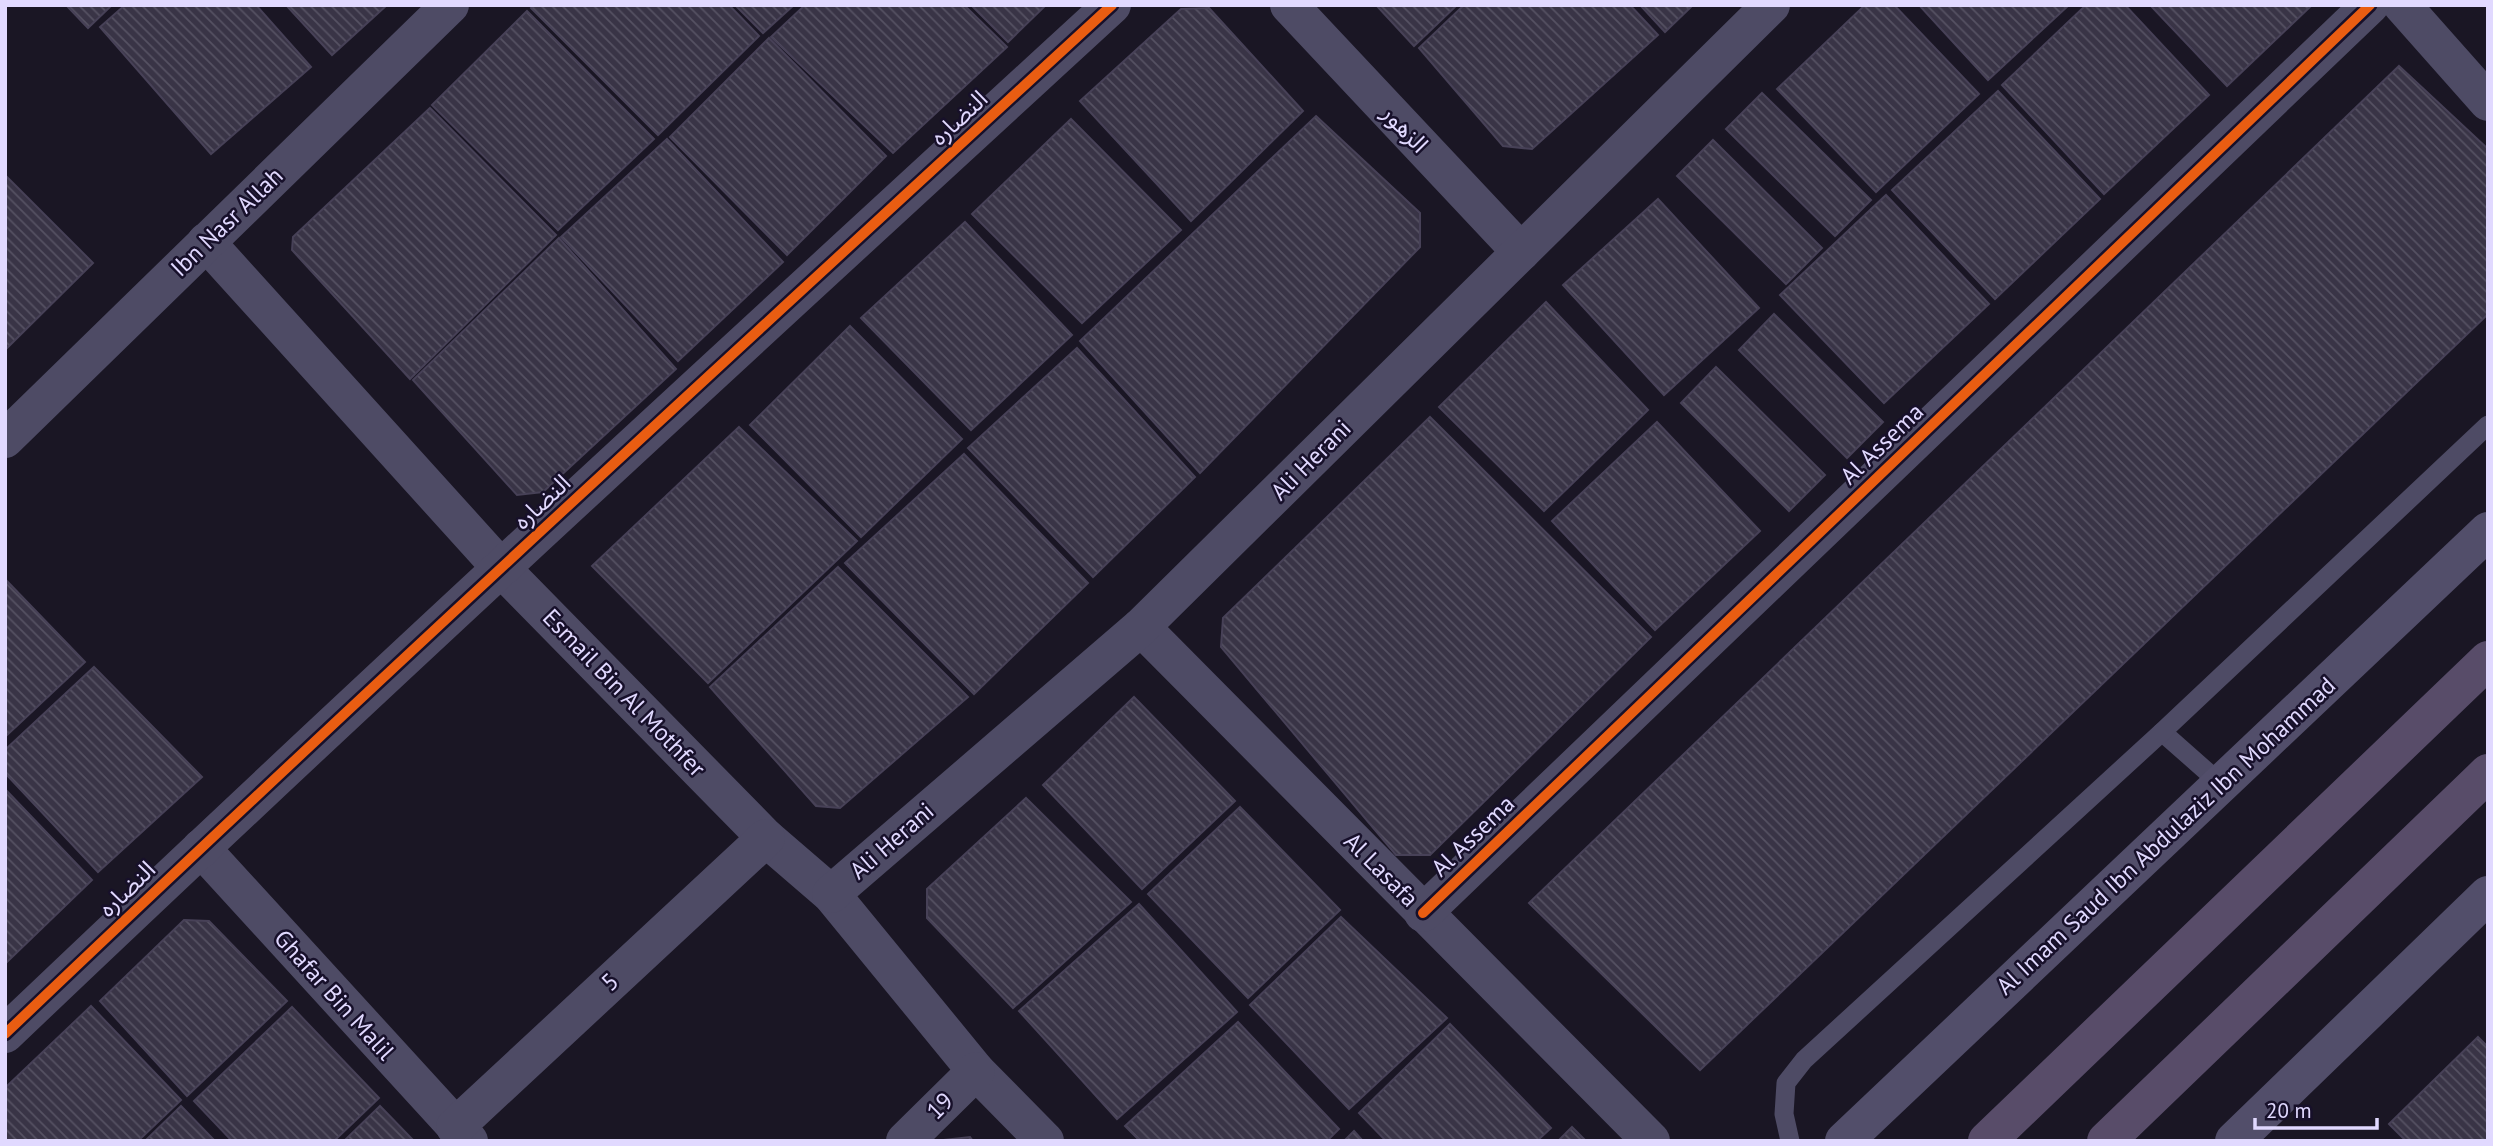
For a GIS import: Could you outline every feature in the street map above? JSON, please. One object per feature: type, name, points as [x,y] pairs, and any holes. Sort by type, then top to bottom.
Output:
[{"type":"main road","points":[[1987,1141],[2488,660]]},
{"type":"main road","points":[[2106,1141],[2488,772]]},
{"type":"street","name":"Ibn Nasr Allah","points":[[5,439],[450,5]]},
{"type":"street","name":"النضاره","points":[[5,1034],[501,568],[1112,5]]},
{"type":"street","name":"الزهور","points":[[1289,5],[1521,252]]},
{"type":"street","name":"Ali Herani","points":[[831,894],[1141,627],[1771,5]]},
{"type":"street","name":"Al Assema","points":[[1423,913],[2370,5]]},
{"type":"street","points":[[2402,5],[2488,102]]},
{"type":"street","name":"Esmail Bin Al Mothfer","points":[[206,242],[501,568],[766,838],[831,894],[976,1070],[1045,1141]]},
{"type":"street","name":"Al Imam Saud Ibn Abdulaziz Ibn Mohammad","points":[[1844,1141],[2488,531]]},
{"type":"street","name":"Al Lasafa","points":[[1141,627],[1651,1141]]},
{"type":"street","name":"5","points":[[462,1134],[766,838]]},
{"type":"street","name":"Ghafar Bin Malil","points":[[201,848],[462,1134]]},
{"type":"street","points":[[2234,1141],[2488,895]]},
{"type":"street","name":"19","points":[[905,1141],[976,1070]]},
{"type":"lane","points":[[1790,1141],[1784,1114],[1786,1083],[1804,1059],[2162,732],[2488,425]]},
{"type":"lane","points":[[2162,732],[2221,784]]},
{"type":"building","points":[[66,5],[112,5],[88,28]]},
{"type":"building","points":[[125,5],[256,5],[311,67],[211,154],[100,27]]},
{"type":"building","points":[[286,5],[387,5],[332,55]]},
{"type":"building","points":[[534,5],[729,5],[759,36],[658,135],[531,8]]},
{"type":"building","points":[[735,5],[794,5],[763,33]]},
{"type":"building","points":[[805,5],[964,5],[1007,47],[893,153],[771,37]]},
{"type":"building","points":[[971,5],[1046,5],[1008,42]]},
{"type":"building","points":[[1376,5],[1457,5],[1414,46]]},
{"type":"building","points":[[1464,5],[1630,5],[1658,35],[1532,149],[1503,146],[1419,48]]},
{"type":"building","points":[[1640,5],[1693,5],[1665,32]]},
{"type":"building","points":[[1865,5],[1894,5],[1979,94],[1876,192],[1777,89]]},
{"type":"building","points":[[1919,5],[2069,5],[1988,80]]},
{"type":"building","points":[[2086,5],[2125,5],[2209,95],[2104,194],[2002,85]]},
{"type":"building","points":[[2150,5],[2312,5],[2227,86]]},
{"type":"building","points":[[1209,8],[1303,111],[1191,221],[1080,101],[1181,9]]},
{"type":"building","points":[[527,11],[654,139],[558,230],[432,105]]},
{"type":"building","points":[[769,38],[886,156],[787,255],[670,137]]},
{"type":"building","points":[[2399,66],[2488,149],[2488,314],[1700,1070],[1529,903]]},
{"type":"building","points":[[1998,91],[2100,199],[1995,299],[1892,190]]},
{"type":"building","points":[[1762,93],[1871,200],[1835,236],[1726,129]]},
{"type":"building","points":[[430,108],[556,235],[410,379],[292,250],[293,237]]},
{"type":"building","points":[[1316,116],[1420,213],[1420,247],[1200,473],[1080,341]]},
{"type":"building","points":[[1071,119],[1181,230],[1082,323],[972,214]]},
{"type":"building","points":[[667,139],[783,262],[678,361],[561,237]]},
{"type":"building","points":[[1713,140],[1822,248],[1786,284],[1677,176]]},
{"type":"building","points":[[5,175],[93,263],[5,350]]},
{"type":"building","points":[[1886,195],[1989,304],[1884,403],[1780,295]]},
{"type":"building","points":[[1658,199],[1759,308],[1664,395],[1563,285]]},
{"type":"building","points":[[965,222],[1072,335],[971,430],[861,318]]},
{"type":"building","points":[[559,238],[676,369],[543,492],[517,495],[413,380]]},
{"type":"building","points":[[1546,302],[1648,410],[1544,511],[1439,407]]},
{"type":"building","points":[[1774,314],[1883,422],[1847,458],[1739,350]]},
{"type":"building","points":[[850,326],[962,439],[861,537],[750,425]]},
{"type":"building","points":[[1077,348],[1195,477],[1093,577],[968,448]]},
{"type":"building","points":[[1716,367],[1825,475],[1789,511],[1681,403]]},
{"type":"building","points":[[1430,417],[1651,637],[1430,855],[1396,855],[1221,647],[1223,618]]},
{"type":"building","points":[[1657,422],[1760,531],[1655,630],[1552,521]]},
{"type":"building","points":[[739,427],[857,541],[708,683],[592,566]]},
{"type":"building","points":[[964,454],[1088,583],[974,694],[845,563]]},
{"type":"building","points":[[838,567],[968,697],[840,808],[816,806],[710,687]]},
{"type":"building","points":[[5,579],[85,662],[5,737]]},
{"type":"building","points":[[94,667],[202,777],[98,872],[5,773],[5,750]]},
{"type":"building","points":[[1134,697],[1235,801],[1142,889],[1043,785]]},
{"type":"building","points":[[5,789],[92,880],[5,964]]},
{"type":"building","points":[[1026,798],[1131,902],[1013,1008],[927,918],[927,889]]},
{"type":"building","points":[[1240,807],[1340,910],[1248,998],[1148,894]]},
{"type":"building","points":[[1139,904],[1237,1012],[1117,1119],[1019,1011]]},
{"type":"building","points":[[1341,917],[1447,1018],[1349,1109],[1250,1005]]},
{"type":"building","points":[[184,920],[209,921],[287,1001],[187,1096],[100,1001]]},
{"type":"building","points":[[91,1006],[181,1100],[138,1141],[5,1141],[5,1088]]},
{"type":"building","points":[[292,1007],[379,1098],[334,1141],[232,1141],[194,1101]]},
{"type":"building","points":[[1238,1022],[1339,1129],[1327,1141],[1140,1141],[1125,1126]]},
{"type":"building","points":[[1450,1024],[1551,1128],[1537,1141],[1386,1141],[1359,1113]]},
{"type":"building","points":[[2478,1037],[2488,1047],[2488,1141],[2406,1141],[2389,1124]]},
{"type":"building","points":[[181,1106],[215,1141],[145,1141]]},
{"type":"building","points":[[380,1106],[414,1141],[344,1141]]},
{"type":"building","points":[[1572,1127],[1586,1141],[1558,1141]]},
{"type":"building","points":[[1354,1131],[1363,1141],[1344,1141]]},
{"type":"building","points":[[970,1137],[973,1141],[943,1141],[944,1140]]},
{"type":"cycle path","points":[[5,1034],[418,645],[1112,5]]},
{"type":"cycle path","points":[[1423,913],[2370,5]]}]
